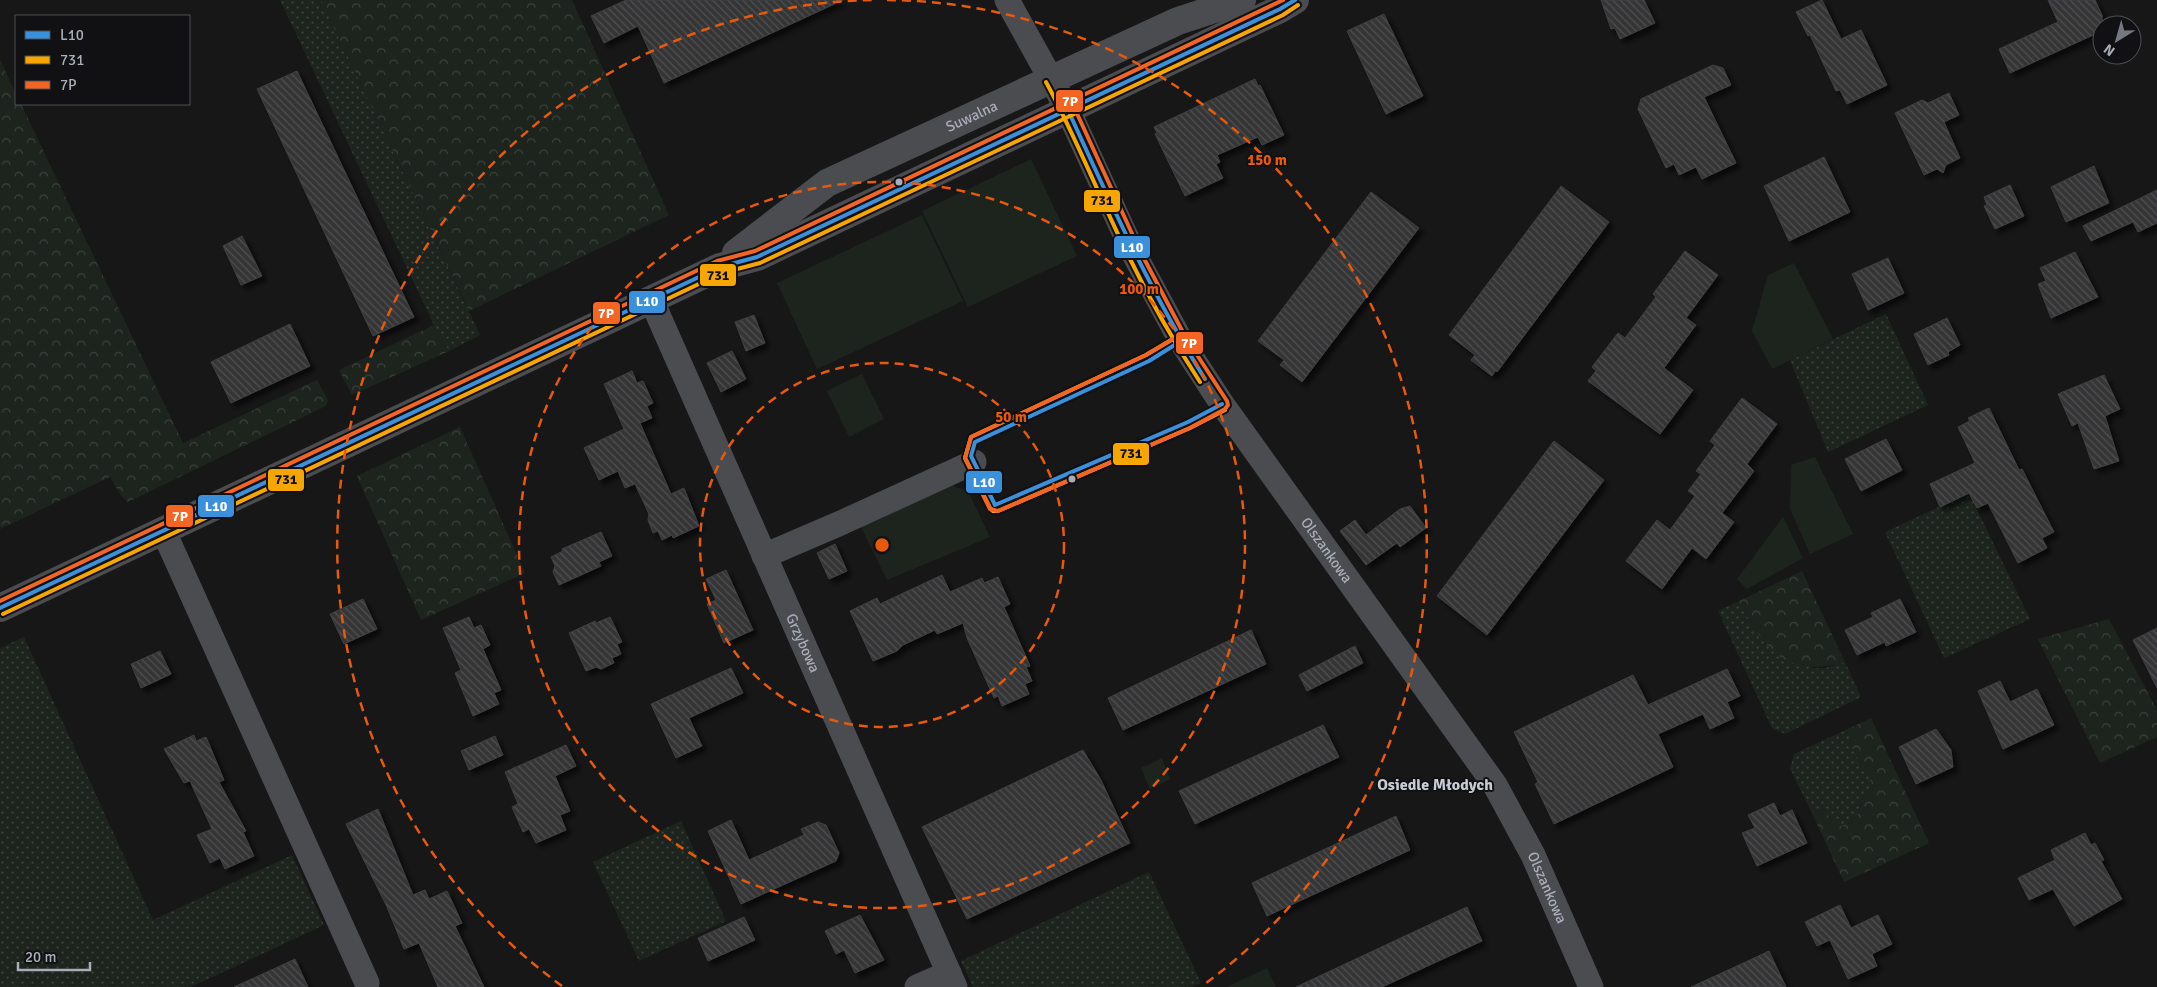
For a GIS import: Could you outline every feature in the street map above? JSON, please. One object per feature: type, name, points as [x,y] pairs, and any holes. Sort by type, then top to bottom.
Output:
[{"type":"street","name":"Olszankowa","points":[[1007,0],[1068,110],[1134,254],[1181,342],[1222,404],[1495,786],[1533,855],[1591,987]]},
{"type":"street","name":"Suwalna","points":[[720,267],[827,183],[1178,21],[1242,0]]},
{"type":"street","name":"Suwalna","points":[[0,608],[164,532],[720,267],[757,257],[1280,9],[1295,0]]},
{"type":"street","name":"Grzybowa","points":[[651,299],[952,980]]},
{"type":"street","points":[[764,556],[974,462]]},
{"type":"street","points":[[164,532],[367,983]]},
{"type":"street","points":[[917,987],[952,980]]},
{"type":"green space","points":[[280,0],[321,0],[480,335],[449,351],[434,325]]},
{"type":"green space","points":[[321,0],[572,0],[669,215],[469,311]]},
{"type":"green space","points":[[0,60],[15,92],[15,105],[21,105],[183,443],[317,380],[328,400],[326,406],[128,502],[122,497],[110,477],[0,529]]},
{"type":"green space","points":[[1031,159],[1077,256],[968,307],[922,211]]},
{"type":"green space","points":[[922,215],[963,301],[817,369],[777,283]]},
{"type":"green space","points":[[1794,263],[1833,339],[1772,369],[1752,331],[1768,275]]},
{"type":"green space","points":[[1886,314],[1928,405],[1828,452],[1790,360]]},
{"type":"green space","points":[[434,325],[449,351],[352,395],[339,370]]},
{"type":"green space","points":[[862,374],[884,419],[849,437],[827,391]]},
{"type":"green space","points":[[460,427],[525,573],[421,620],[357,476]]},
{"type":"green space","points":[[1815,457],[1853,534],[1810,554],[1790,509],[1791,465]]},
{"type":"green space","points":[[951,485],[968,491],[990,537],[887,580],[860,525]]},
{"type":"green space","points":[[1969,493],[2030,619],[1944,658],[1885,532]]},
{"type":"green space","points":[[1783,517],[1803,558],[1747,589],[1737,579]]},
{"type":"green space","points":[[1802,571],[1845,662],[1807,667],[1792,663],[1779,656],[1758,633],[1739,601]]},
{"type":"green space","points":[[1739,601],[1749,620],[1812,668],[1825,668],[1845,662],[1861,697],[1785,734],[1772,728],[1718,611]]},
{"type":"green space","points":[[2109,619],[2157,710],[2157,737],[2100,763],[2038,639]]},
{"type":"green space","points":[[24,637],[153,920],[292,855],[324,925],[191,987],[0,987],[0,648]]},
{"type":"green space","points":[[1871,718],[1929,843],[1844,882],[1810,809],[1824,811],[1838,827],[1850,823],[1860,812],[1862,800],[1872,787],[1866,771],[1851,745],[1852,727]]},
{"type":"green space","points":[[1852,727],[1852,743],[1872,787],[1862,800],[1860,812],[1850,823],[1838,827],[1824,811],[1810,809],[1790,768],[1794,754]]},
{"type":"green space","points":[[1162,758],[1170,779],[1150,789],[1141,768]]},
{"type":"green space","points":[[681,821],[726,921],[639,961],[593,862]]},
{"type":"green space","points":[[1149,872],[1201,983],[1191,987],[973,987],[961,961]]},
{"type":"green space","points":[[1267,968],[1276,987],[1227,987]]},
{"type":"building","points":[[626,0],[843,0],[664,83],[638,26],[604,43],[591,16]]},
{"type":"building","points":[[1601,0],[1644,0],[1655,23],[1620,39],[1615,28],[1611,29]]},
{"type":"building","points":[[1822,0],[1841,39],[1861,30],[1887,85],[1847,104],[1840,90],[1836,91],[1810,35],[1808,36],[1796,12]]},
{"type":"building","points":[[2048,0],[2095,0],[2102,15],[2092,15],[2092,36],[2010,73],[1999,49],[2058,22]]},
{"type":"building","points":[[1384,14],[1423,96],[1386,114],[1347,31]]},
{"type":"building","points":[[1713,65],[1723,68],[1731,85],[1704,97],[1736,163],[1702,179],[1696,167],[1679,175],[1674,164],[1666,168],[1638,109],[1641,99]]},
{"type":"building","points":[[297,71],[414,317],[373,336],[257,89]]},
{"type":"building","points":[[1255,79],[1258,86],[1260,85],[1284,135],[1262,145],[1258,137],[1217,155],[1220,162],[1216,164],[1223,178],[1185,196],[1155,134],[1157,133],[1154,127]]},
{"type":"building","points":[[1949,93],[1959,115],[1944,122],[1960,158],[1946,165],[1943,173],[1937,169],[1924,175],[1895,113],[1922,100],[1928,103]]},
{"type":"building","points":[[1824,157],[1850,212],[1789,241],[1764,186]]},
{"type":"building","points":[[2094,166],[2109,203],[2066,222],[2051,187]]},
{"type":"building","points":[[2010,185],[2024,216],[1995,229],[1984,206],[1987,205],[1984,197]]},
{"type":"building","points":[[1561,186],[1609,222],[1497,372],[1496,370],[1492,376],[1471,360],[1475,355],[1449,335]]},
{"type":"building","points":[[2157,190],[2157,223],[2138,232],[2133,222],[2091,241],[2083,226]]},
{"type":"building","points":[[1371,192],[1419,228],[1302,382],[1280,365],[1284,360],[1258,341]]},
{"type":"building","points":[[242,236],[262,276],[241,285],[223,246]]},
{"type":"building","points":[[1685,251],[1718,275],[1686,318],[1696,325],[1664,368],[1693,390],[1660,434],[1588,381],[1596,371],[1592,367],[1618,333],[1625,338],[1656,297],[1653,294]]},
{"type":"building","points":[[2075,252],[2098,297],[2051,318],[2038,284],[2046,281],[2040,268]]},
{"type":"building","points":[[1888,258],[1904,293],[1868,310],[1852,274]]},
{"type":"building","points":[[754,315],[765,343],[746,351],[735,322]]},
{"type":"building","points":[[1947,318],[1960,345],[1948,352],[1949,355],[1928,365],[1914,334]]},
{"type":"building","points":[[290,324],[310,366],[231,403],[211,362]]},
{"type":"building","points":[[732,351],[746,379],[721,392],[707,363]]},
{"type":"building","points":[[632,371],[637,383],[643,381],[653,403],[647,406],[652,418],[640,423],[671,494],[684,488],[699,526],[673,538],[672,535],[662,540],[658,531],[653,533],[648,520],[649,514],[635,484],[625,488],[618,471],[599,480],[584,448],[624,429],[604,384]]},
{"type":"building","points":[[2104,375],[2120,409],[2105,416],[2119,461],[2094,469],[2078,423],[2072,426],[2058,394]]},
{"type":"building","points":[[1742,398],[1777,424],[1747,464],[1754,471],[1722,513],[1734,522],[1706,559],[1692,548],[1662,589],[1626,561],[1657,520],[1670,530],[1695,496],[1688,491],[1701,474],[1696,471],[1715,445],[1710,441]]},
{"type":"building","points":[[1989,408],[2019,470],[2022,469],[2054,532],[2042,538],[2047,548],[2018,563],[1988,503],[1977,508],[1969,493],[1940,507],[1930,484],[1975,463],[1958,427],[1970,421],[1968,418]]},
{"type":"building","points":[[1886,439],[1902,470],[1861,491],[1845,459]]},
{"type":"building","points":[[1554,441],[1604,480],[1487,635],[1437,596]]},
{"type":"building","points":[[1410,506],[1426,528],[1400,547],[1397,543],[1366,565],[1340,531],[1355,520],[1366,535],[1400,509]]},
{"type":"building","points":[[601,532],[612,556],[599,562],[601,566],[559,585],[553,572],[555,566],[551,557],[563,551],[562,549]]},
{"type":"building","points":[[835,544],[847,571],[829,579],[817,553]]},
{"type":"building","points":[[726,570],[753,630],[724,643],[707,604],[716,600],[706,579]]},
{"type":"building","points":[[942,575],[950,592],[982,578],[984,583],[998,577],[1010,604],[1004,607],[1030,666],[1026,667],[1032,681],[1025,684],[1029,694],[1002,706],[998,696],[994,698],[967,638],[963,623],[937,634],[935,630],[903,645],[897,651],[873,661],[850,611],[877,598],[880,604]]},
{"type":"building","points":[[363,599],[377,629],[344,644],[330,614]]},
{"type":"building","points":[[1900,599],[1916,632],[1886,646],[1885,642],[1857,655],[1845,630],[1873,617],[1871,613]]},
{"type":"building","points":[[469,617],[474,628],[481,625],[490,645],[483,649],[501,690],[494,693],[499,704],[473,716],[455,673],[461,670],[443,628]]},
{"type":"building","points":[[610,617],[622,642],[617,644],[621,654],[612,658],[614,663],[601,669],[596,667],[586,671],[569,633],[595,621],[596,623]]},
{"type":"building","points":[[2157,628],[2157,688],[2133,640]]},
{"type":"building","points":[[1251,630],[1266,664],[1123,730],[1108,698]]},
{"type":"building","points":[[1355,646],[1363,663],[1307,691],[1299,675]]},
{"type":"building","points":[[160,651],[171,674],[141,688],[131,664]]},
{"type":"building","points":[[731,668],[743,693],[689,718],[702,746],[676,758],[651,704]]},
{"type":"building","points":[[1727,669],[1740,696],[1727,702],[1734,718],[1710,729],[1703,714],[1658,734],[1673,767],[1554,824],[1535,784],[1538,782],[1514,732],[1633,675],[1648,705]]},
{"type":"building","points":[[2000,681],[2010,702],[2037,689],[2054,725],[2003,749],[1978,691]]},
{"type":"building","points":[[1323,725],[1339,757],[1195,824],[1179,791]]},
{"type":"building","points":[[1936,729],[1951,750],[1953,767],[1916,784],[1899,747]]},
{"type":"building","points":[[194,735],[196,741],[206,737],[224,780],[219,782],[246,831],[243,832],[254,856],[225,869],[220,858],[210,863],[197,835],[212,829],[190,781],[184,783],[164,749]]},
{"type":"building","points":[[495,736],[503,755],[469,770],[461,751]]},
{"type":"building","points":[[566,745],[576,766],[555,776],[570,811],[560,815],[566,830],[536,843],[529,829],[523,832],[512,807],[518,804],[505,772]]},
{"type":"building","points":[[1083,750],[1101,780],[1130,843],[967,919],[922,827]]},
{"type":"building","points":[[1774,803],[1780,816],[1792,810],[1807,843],[1757,866],[1742,833],[1755,828],[1748,815]]},
{"type":"building","points":[[378,809],[413,895],[425,890],[429,899],[447,891],[462,923],[455,926],[484,987],[438,987],[419,943],[404,949],[387,907],[346,824]]},
{"type":"building","points":[[1396,816],[1410,850],[1267,916],[1252,883]]},
{"type":"building","points":[[731,820],[749,860],[804,835],[801,829],[818,822],[826,825],[839,853],[836,861],[741,904],[708,831]]},
{"type":"building","points":[[2085,833],[2091,845],[2095,843],[2104,860],[2101,861],[2122,899],[2074,926],[2053,889],[2029,900],[2018,878],[2055,860],[2051,850]]},
{"type":"building","points":[[1840,905],[1851,928],[1878,915],[1892,944],[1872,954],[1877,966],[1848,979],[1830,940],[1817,946],[1805,922]]},
{"type":"building","points":[[1467,907],[1482,941],[1382,987],[1296,987]]},
{"type":"building","points":[[860,915],[884,960],[855,973],[844,950],[836,954],[825,931]]},
{"type":"building","points":[[744,917],[755,940],[708,961],[698,938]]},
{"type":"building","points":[[1769,951],[1786,987],[1691,987],[1750,960]]},
{"type":"building","points":[[295,959],[308,987],[234,987],[278,967]]},
{"type":"transit line","name":"7P","points":[[0,601],[717,261],[755,251],[1283,0]]},
{"type":"transit line","name":"L10","points":[[0,608],[720,267],[757,257],[1280,9],[1295,0]]},
{"type":"transit line","name":"731","points":[[3,614],[722,273],[760,263],[1283,15],[1298,5]]},
{"type":"transit line","name":"731","points":[[1046,82],[1137,273],[1163,321],[1200,382]]},
{"type":"transit line","name":"7P","points":[[1074,107],[1140,251],[1186,338],[1228,405],[1225,409],[1190,428],[998,511],[990,509],[965,458],[971,437],[1146,355],[1173,339]]},
{"type":"transit line","name":"L10","points":[[1068,110],[1149,280],[1185,347],[1205,379]]},
{"type":"transit line","name":"731","points":[[1178,336],[1146,355],[971,437],[965,458],[990,508],[993,511],[998,511],[1190,428],[1225,410]]},
{"type":"transit line","name":"L10","points":[[1181,341],[1149,361],[975,442],[971,456],[995,505],[1188,422],[1222,404]]},
{"type":"district","name":"Osiedle Młodych","points":[[1435,784]]}]
